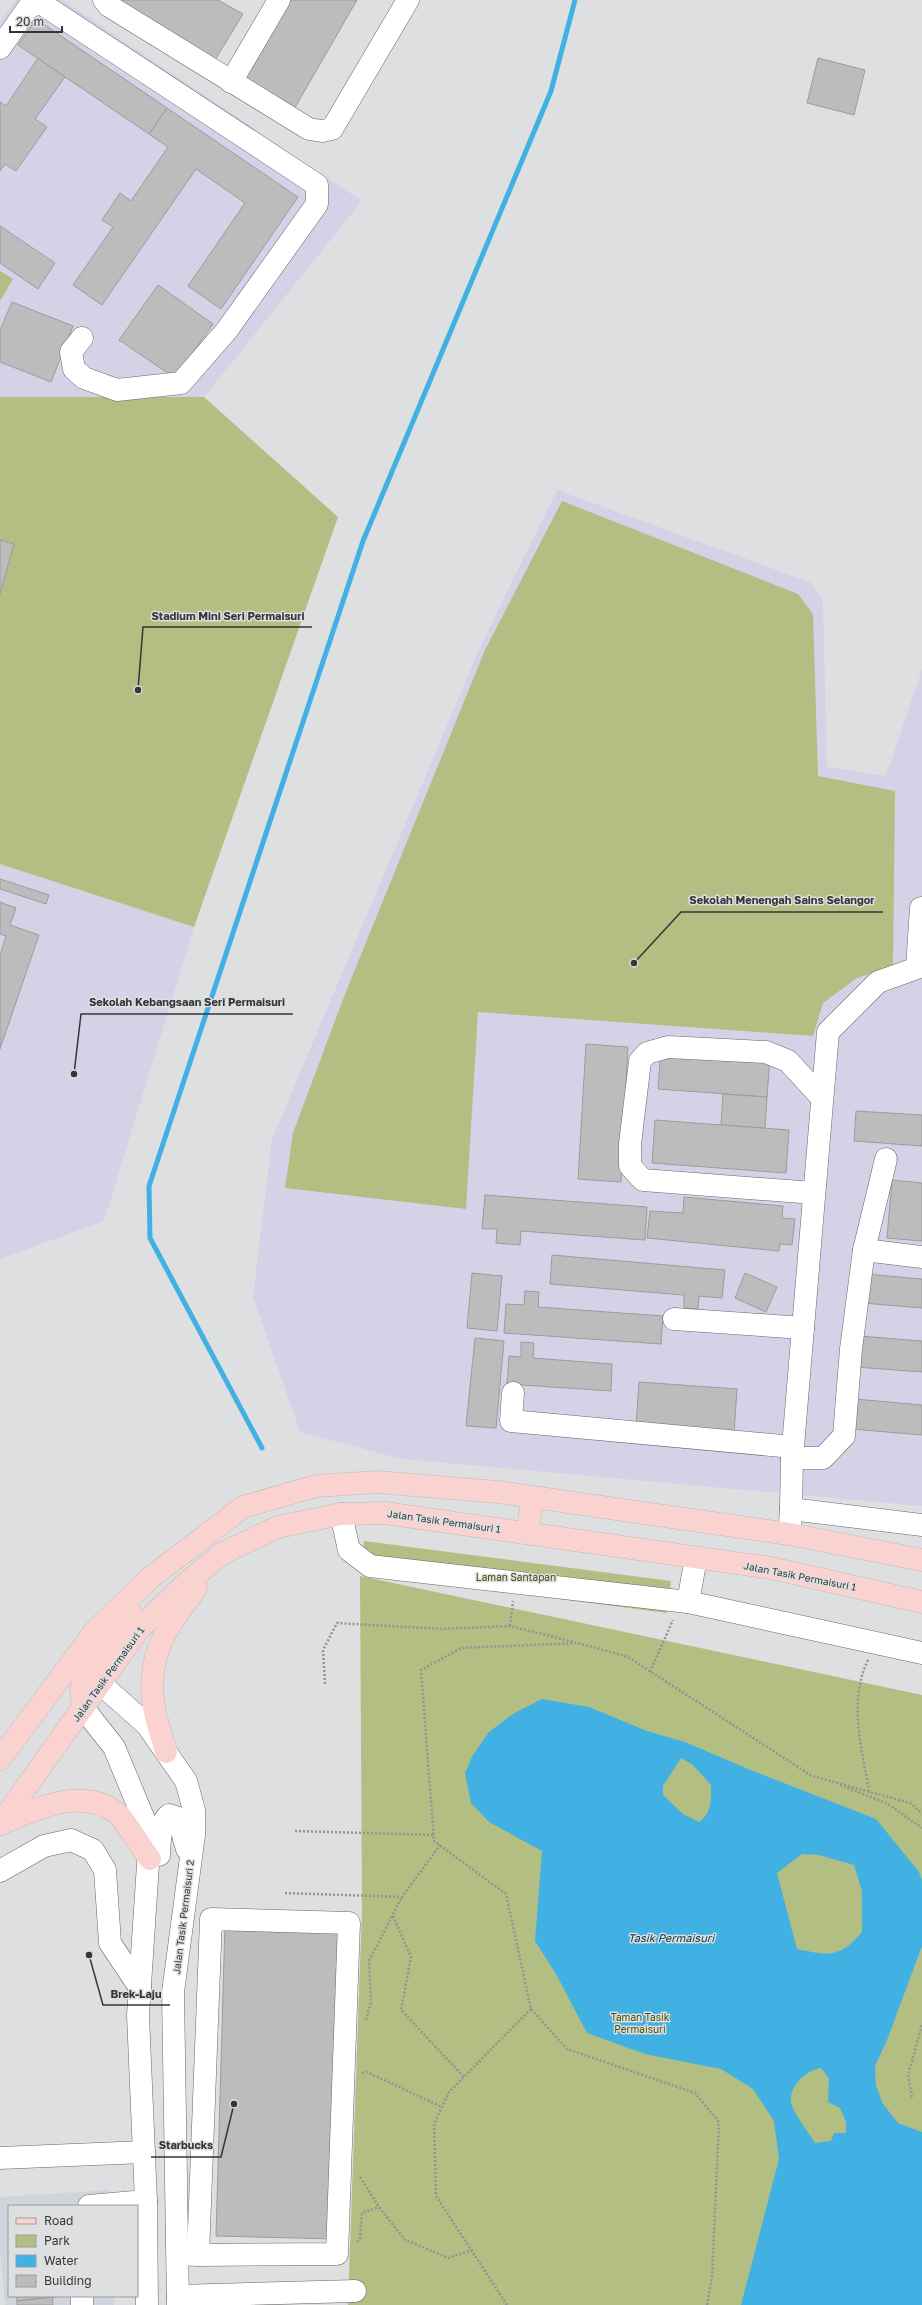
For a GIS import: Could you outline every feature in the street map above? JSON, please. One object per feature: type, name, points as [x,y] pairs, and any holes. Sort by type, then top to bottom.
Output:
[{"type":"main road","points":[[0,1759],[95,1631],[150,1578],[243,1506],[316,1486],[377,1482],[498,1492],[789,1534],[922,1560]]},
{"type":"main road","points":[[528,1533],[533,1497]]},
{"type":"main road","name":"Jalan Tasik Permaisuri 1","points":[[0,1824],[88,1694],[138,1630],[185,1584],[223,1553],[278,1527],[341,1514],[385,1513],[771,1568],[922,1602]]},
{"type":"main road","points":[[166,1752],[153,1700],[152,1670],[158,1645],[176,1615],[223,1553]]},
{"type":"main road","points":[[0,1773],[24,1751],[62,1700],[88,1694],[89,1667],[131,1610],[150,1578]]},
{"type":"main road","points":[[0,1824],[48,1804],[92,1801],[118,1814],[150,1859]]},
{"type":"street","points":[[104,0],[109,6],[309,129],[322,131],[332,129],[408,0]]},
{"type":"street","points":[[231,82],[279,0]]},
{"type":"street","points":[[0,48],[28,8],[39,2],[317,185],[317,204],[227,330],[181,383],[117,390],[84,378],[74,369],[70,352],[82,338]]},
{"type":"street","points":[[789,1534],[792,1509],[793,1452],[828,1032],[878,982],[920,968],[921,908]]},
{"type":"street","points":[[814,1193],[644,1180],[630,1166],[630,1144],[640,1061],[647,1053],[668,1047],[766,1052],[788,1061],[822,1098]]},
{"type":"street","points":[[514,1393],[512,1421],[793,1452],[823,1458],[844,1436],[851,1349],[864,1250],[886,1159]]},
{"type":"street","points":[[864,1250],[922,1257]]},
{"type":"street","points":[[674,1319],[803,1328]]},
{"type":"street","points":[[792,1509],[922,1525]]},
{"type":"street","points":[[341,1514],[349,1550],[370,1566],[688,1602],[922,1653]]},
{"type":"street","points":[[688,1602],[696,1558]]},
{"type":"street","points":[[88,1694],[114,1747],[150,1834],[150,1859],[138,2015],[146,2201],[147,2305]]},
{"type":"street","name":"Jalan Tasik Permaisuri 2","points":[[88,1694],[147,1725],[186,1780],[194,1810],[194,1835],[190,1862],[190,1943],[173,1992],[174,2100],[188,2255],[178,2300]]},
{"type":"street","points":[[142,1966],[154,1949],[160,1838],[165,1818],[169,1815],[178,1818],[190,1862]]},
{"type":"street","points":[[0,1871],[44,1846],[71,1840],[93,1850],[105,1870],[110,1943],[140,1988]]},
{"type":"street","points":[[211,1919],[349,1923],[337,2254],[188,2255],[204,2100],[205,2075],[211,1919]]},
{"type":"street","points":[[174,2075],[205,2075]]},
{"type":"street","points":[[174,2100],[204,2100]]},
{"type":"street","points":[[0,2158],[144,2152]]},
{"type":"street","points":[[100,2205],[146,2201]]},
{"type":"street","points":[[178,2300],[355,2291]]},
{"type":"path","points":[[510,1626],[513,1598]]},
{"type":"path","points":[[325,1684],[323,1650],[337,1623],[442,1629],[510,1626],[578,1643],[628,1658],[812,1776],[910,1803],[922,1813]]},
{"type":"path","points":[[650,1672],[671,1627]]},
{"type":"path","points":[[578,1643],[461,1648],[421,1670],[434,1841],[506,1894],[532,2009],[567,2049],[695,2093],[719,2122],[712,2276],[707,2305]]},
{"type":"path","points":[[868,1791],[856,1706],[864,1668],[876,1643]]},
{"type":"path","points":[[827,1780],[888,1804],[922,1828]]},
{"type":"path","points":[[295,1831],[434,1835]]},
{"type":"path","points":[[285,1893],[402,1897],[440,1845]]},
{"type":"path","points":[[393,1916],[411,1957],[401,2010],[464,2077]]},
{"type":"path","points":[[507,2305],[473,2250],[436,2196],[434,2124],[449,2092],[532,2009]]},
{"type":"path","points":[[912,2097],[908,2075],[922,2025]]},
{"type":"path","points":[[919,2040],[922,2044]]},
{"type":"path","points":[[359,2074],[367,2072],[442,2107]]},
{"type":"path","points":[[363,2181],[379,2207],[404,2239],[448,2258],[473,2250]]},
{"type":"shaded area","points":[[16,0],[63,0],[362,201],[204,397],[0,397],[0,22]]},
{"type":"shaded area","points":[[557,490],[812,583],[823,602],[827,767],[886,776],[922,669],[922,1506],[402,1459],[300,1432],[253,1297],[272,1139],[481,645]]},
{"type":"shaded area","points":[[0,864],[194,927],[104,1221],[0,1259]]},
{"type":"shaded area","points":[[109,2190],[110,2205],[8,2205],[8,2297],[114,2297],[114,2305],[5,2305],[0,2250],[0,2197]]},
{"type":"green space","points":[[0,271],[13,279],[0,301]]},
{"type":"green space","points":[[0,397],[204,397],[338,517],[194,927],[0,864]]},
{"type":"green space","points":[[562,501],[798,594],[813,614],[818,776],[895,791],[893,966],[857,978],[823,1003],[813,1036],[478,1012],[466,1209],[285,1188],[293,1133],[345,994],[485,650]]},
{"type":"green space","name":"Laman Santapan","points":[[364,1541],[671,1581],[667,1613],[360,1573]]},
{"type":"green space","name":"Taman Tasik Permaisuri","points":[[360,1576],[922,1695],[922,2305],[348,2305],[362,1909]]},
{"type":"water","name":"Tasik Permaisuri","points":[[542,1699],[589,1707],[647,1731],[685,1742],[753,1771],[876,1819],[919,1872],[922,1881],[922,1946],[887,2040],[875,2066],[876,2086],[883,2104],[898,2123],[922,2132],[922,2305],[741,2305],[779,2159],[774,2121],[753,2089],[721,2069],[645,2054],[587,2033],[556,1974],[535,1941],[542,1851],[489,1822],[471,1803],[465,1773],[473,1755],[489,1732],[513,1714]],"holes":[[[681,1758],[693,1765],[711,1785],[711,1801],[709,1810],[699,1822],[683,1814],[663,1795],[663,1786]],[[802,1854],[819,1855],[854,1865],[862,1891],[862,1932],[847,1947],[833,1953],[826,1954],[797,1949],[777,1873]],[[821,2068],[829,2078],[828,2102],[840,2108],[846,2122],[846,2133],[834,2133],[831,2141],[815,2143],[797,2115],[792,2106],[791,2100],[794,2087],[798,2081],[809,2072]]]},
{"type":"building","points":[[110,0],[218,0],[243,14],[212,65]]},
{"type":"building","points":[[285,0],[357,0],[293,111],[239,80]]},
{"type":"building","points":[[36,19],[167,108],[149,134],[18,45]]},
{"type":"building","points":[[38,58],[65,77],[35,119],[47,127],[16,171],[5,164],[0,171],[0,102],[6,106]]},
{"type":"building","points":[[818,58],[865,70],[854,115],[807,103]]},
{"type":"building","points":[[167,108],[298,197],[221,309],[188,286],[245,203],[196,169],[102,305],[73,285],[113,227],[102,220],[120,193],[131,201],[168,147],[149,134]]},
{"type":"building","points":[[0,226],[55,263],[38,289],[0,263]]},
{"type":"building","points":[[158,285],[213,324],[175,378],[119,340]]},
{"type":"building","points":[[12,302],[73,326],[51,382],[0,362],[0,330]]},
{"type":"building","points":[[0,540],[14,544],[0,594]]},
{"type":"building","points":[[0,879],[49,895],[46,904],[0,889]]},
{"type":"building","points":[[0,902],[16,908],[10,925],[39,935],[0,1049],[0,955],[6,936],[0,934]]},
{"type":"building","points":[[586,1044],[628,1047],[621,1182],[578,1179]]},
{"type":"building","points":[[661,1050],[770,1058],[767,1097],[658,1089]]},
{"type":"building","points":[[723,1094],[767,1097],[765,1128],[721,1125]]},
{"type":"building","points":[[856,1111],[922,1115],[922,1146],[854,1141]]},
{"type":"building","points":[[655,1120],[789,1130],[786,1173],[652,1163]]},
{"type":"building","points":[[892,1180],[922,1183],[922,1241],[887,1238]]},
{"type":"building","points":[[485,1195],[647,1207],[645,1240],[521,1231],[520,1245],[496,1243],[497,1229],[482,1229]]},
{"type":"building","points":[[684,1197],[783,1206],[782,1218],[795,1219],[792,1245],[780,1244],[779,1251],[647,1238],[650,1211],[683,1213]]},
{"type":"building","points":[[552,1255],[725,1270],[722,1298],[699,1296],[698,1309],[684,1308],[684,1295],[550,1284]]},
{"type":"building","points":[[472,1273],[502,1276],[497,1331],[467,1328]]},
{"type":"building","points":[[745,1273],[777,1287],[766,1312],[735,1298]]},
{"type":"building","points":[[865,1274],[922,1279],[922,1308],[863,1303]]},
{"type":"building","points":[[525,1291],[539,1292],[538,1307],[663,1316],[661,1344],[504,1333],[506,1304],[524,1305]]},
{"type":"building","points":[[859,1336],[922,1341],[922,1372],[856,1367]]},
{"type":"building","points":[[475,1338],[504,1341],[496,1428],[466,1426]]},
{"type":"building","points":[[521,1342],[534,1343],[533,1358],[612,1364],[611,1391],[507,1384],[509,1356],[521,1357]]},
{"type":"building","points":[[639,1382],[737,1389],[734,1433],[636,1426]]},
{"type":"building","points":[[855,1399],[922,1405],[922,1435],[852,1429]]},
{"type":"building","points":[[225,1924],[343,1928],[334,2239],[216,2236]]},
{"type":"building","points":[[16,2297],[54,2297],[17,2301]]},
{"type":"building","points":[[52,2297],[53,2305],[17,2305],[17,2301]]},
{"type":"waterway","points":[[262,1448],[150,1238],[149,1186],[363,541],[551,91],[575,0]]},
{"type":"place","name":"Stadium Mini Seri Permaisuri","points":[[138,690]]},
{"type":"place","name":"Sekolah Menengah Sains Selangor","points":[[634,963]]},
{"type":"place","name":"Sekolah Kebangsaan Seri Permaisuri","points":[[74,1074]]},
{"type":"place","name":"Brek-Laju","points":[[89,1955]]},
{"type":"place","name":"Starbucks","points":[[234,2104]]}]
